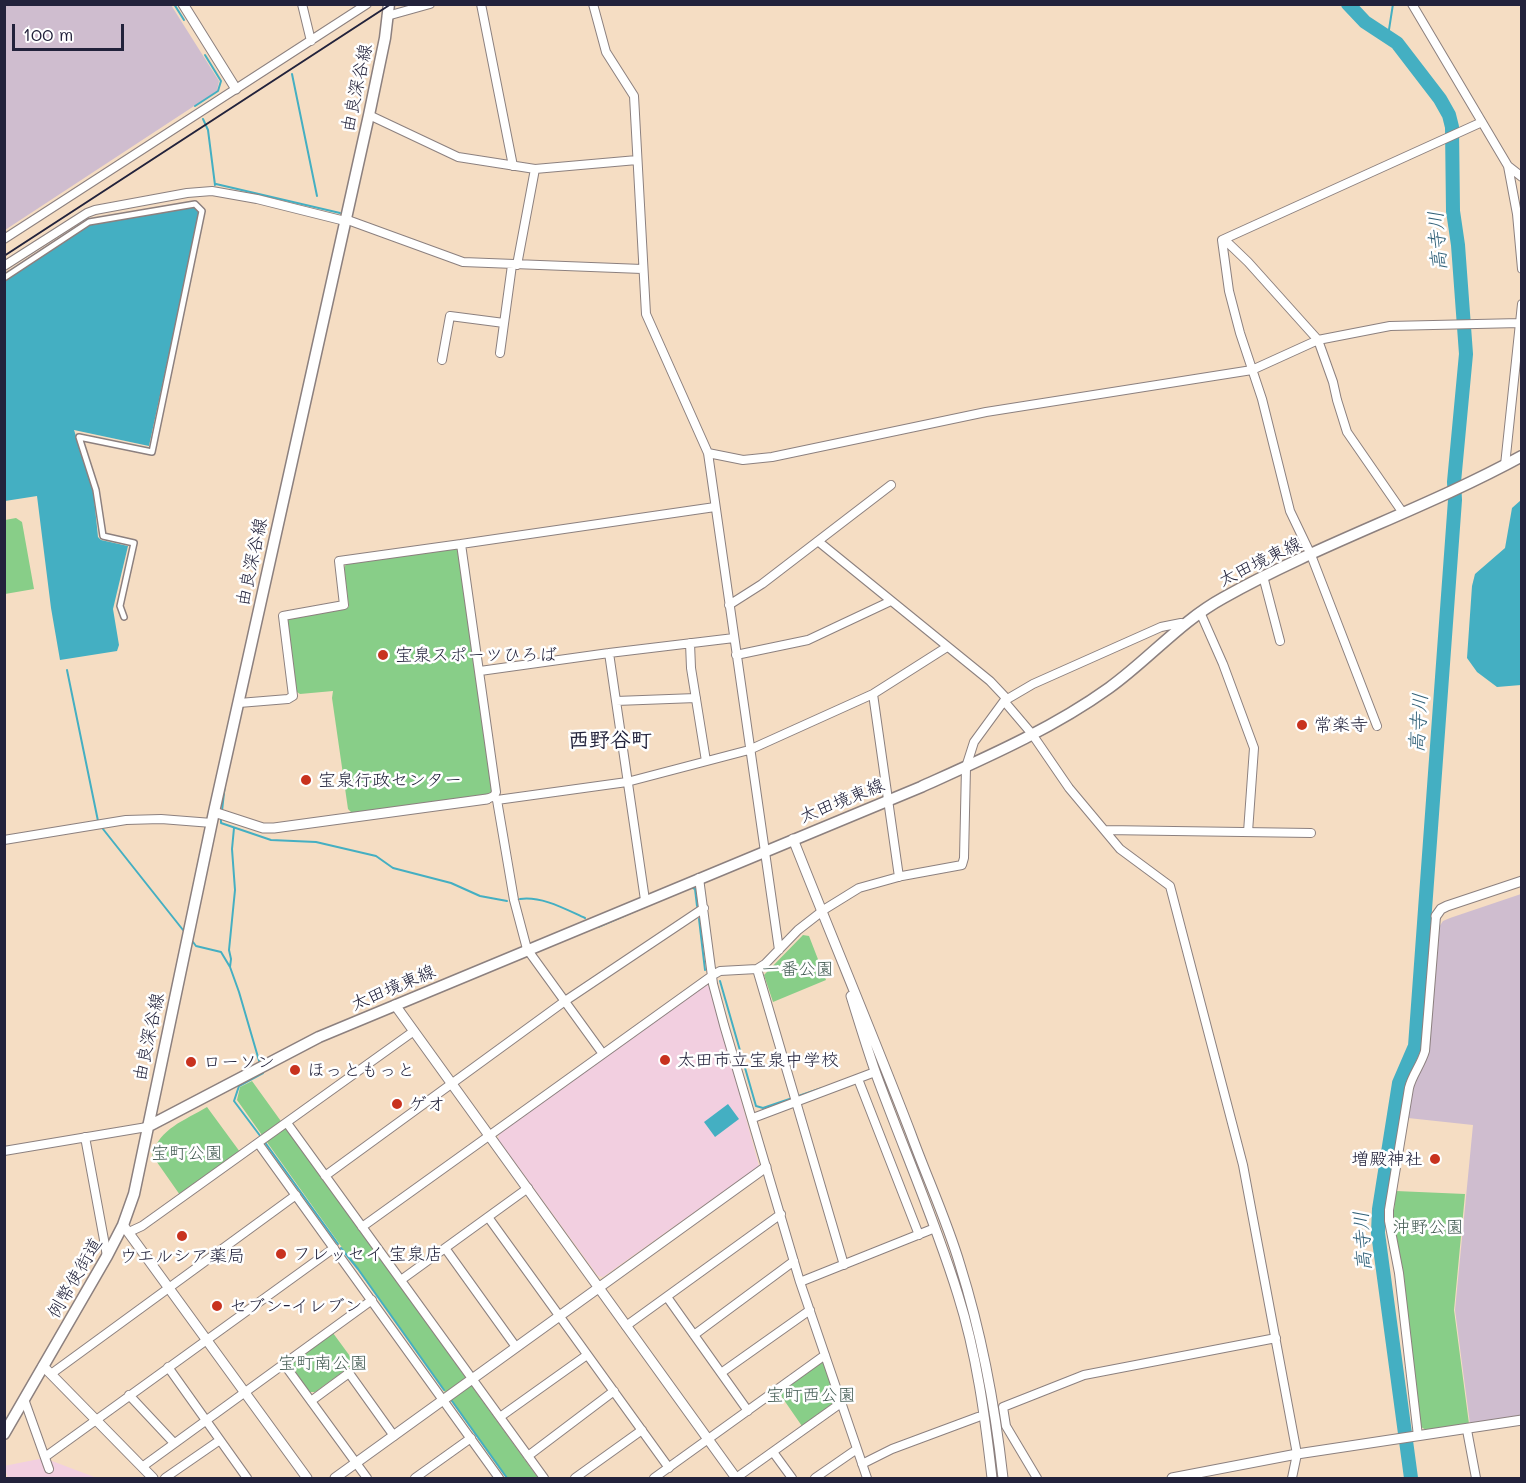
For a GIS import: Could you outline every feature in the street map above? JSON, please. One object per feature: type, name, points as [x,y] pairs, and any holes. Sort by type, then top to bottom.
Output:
[{"type":"main road","name":"由良深谷線","points":[[147,1127],[238,703],[369,115],[385,38],[389,4]]},
{"type":"main road","name":"太田境東線","points":[[147,1127],[319,1037],[888,801],[1032,734],[1076,710],[1110,687],[1200,612],[1263,576],[1403,513],[1521,456]]},
{"type":"main road","name":"例幣使街道","points":[[5,1432],[24,1399],[47,1370],[107,1256],[126,1228],[147,1127]]},
{"type":"street","points":[[183,4],[236,89]]},
{"type":"street","points":[[302,4],[312,41]]},
{"type":"street","points":[[4,239],[367,4]]},
{"type":"street","points":[[387,16],[430,4]]},
{"type":"street","points":[[481,4],[513,166]]},
{"type":"street","points":[[593,4],[606,52],[634,96],[646,314],[708,453],[778,950]]},
{"type":"street","points":[[1412,4],[1508,166],[1521,177]]},
{"type":"street","points":[[369,115],[458,157],[535,169],[637,160]]},
{"type":"street","points":[[1377,726],[1311,555],[1290,511],[1265,409],[1229,291],[1222,240],[1482,122]]},
{"type":"street","points":[[1508,166],[1517,214],[1521,269]]},
{"type":"street","points":[[500,353],[514,265],[535,169]]},
{"type":"street","points":[[4,266],[87,213],[187,193],[212,191],[345,220],[463,262],[642,269]]},
{"type":"street","points":[[4,278],[89,222],[195,204],[202,210],[152,452],[79,437],[96,490],[103,536],[134,543],[120,606],[124,616]]},
{"type":"street","points":[[1226,240],[1318,340],[1347,432],[1403,513]]},
{"type":"street","points":[[1505,465],[1521,304]]},
{"type":"street","points":[[442,360],[450,316],[504,323]]},
{"type":"street","points":[[708,453],[743,460],[772,458],[986,412],[1252,370],[1318,340],[1390,326],[1520,323]]},
{"type":"street","points":[[729,605],[819,542],[891,485]]},
{"type":"street","points":[[238,703],[288,699],[293,696],[284,616],[344,604],[339,561],[715,507]]},
{"type":"street","points":[[819,542],[990,681],[1032,734],[1069,788],[1119,849],[1170,886],[1243,1166],[1297,1454],[1292,1479]]},
{"type":"street","points":[[460,544],[496,792],[493,798],[514,900],[527,949],[603,1054]]},
{"type":"street","points":[[1263,576],[1280,641]]},
{"type":"street","points":[[736,655],[808,640],[891,601]]},
{"type":"street","points":[[1200,612],[1223,664],[1254,748],[1248,832]]},
{"type":"street","points":[[362,1227],[712,975],[720,971],[757,969],[798,930],[824,915],[859,888],[899,877],[962,865],[966,766],[974,742],[1006,700],[1033,684],[1161,627],[1186,624]]},
{"type":"street","points":[[480,671],[734,638]]},
{"type":"street","points":[[690,643],[691,668],[706,761]]},
{"type":"street","points":[[4,840],[126,820],[213,817],[263,828],[274,828],[627,782],[749,750],[873,694],[947,647]]},
{"type":"street","points":[[609,653],[645,900]]},
{"type":"street","points":[[873,694],[899,877]]},
{"type":"street","points":[[616,701],[696,698]]},
{"type":"street","points":[[1105,830],[1311,833]]},
{"type":"street","points":[[793,839],[949,1230],[961,1266],[986,1366],[1003,1479]]},
{"type":"street","points":[[699,878],[712,975],[724,1025],[800,1282],[862,1464],[864,1477]]},
{"type":"street","points":[[1416,1437],[1400,1273],[1389,1221],[1389,1209],[1409,1088],[1425,1051],[1436,916],[1441,909],[1447,906],[1521,881]]},
{"type":"street","points":[[325,1176],[565,1001],[704,908]]},
{"type":"street","points":[[824,915],[875,1072],[959,1297],[973,1348],[992,1479]]},
{"type":"street","points":[[757,969],[844,1264]]},
{"type":"street","points":[[395,1005],[736,1478],[841,1403]]},
{"type":"street","points":[[307,1479],[126,1228],[142,1226],[414,1030]]},
{"type":"street","points":[[753,1118],[875,1072]]},
{"type":"street","points":[[858,1079],[919,1235]]},
{"type":"street","points":[[287,1123],[544,1479]]},
{"type":"street","points":[[4,1151],[147,1127]]},
{"type":"street","points":[[86,1137],[107,1256]]},
{"type":"street","points":[[258,1143],[471,1438],[497,1478]]},
{"type":"street","points":[[335,1479],[766,1167]]},
{"type":"street","points":[[400,1280],[528,1188]]},
{"type":"street","points":[[153,1479],[47,1370],[169,1287],[296,1195]]},
{"type":"street","points":[[626,1326],[781,1214]]},
{"type":"street","points":[[488,1217],[669,1468]]},
{"type":"street","points":[[800,1282],[935,1228]]},
{"type":"street","points":[[45,1457],[334,1248]]},
{"type":"street","points":[[445,1248],[516,1347]]},
{"type":"street","points":[[694,1335],[794,1261]]},
{"type":"street","points":[[667,1297],[748,1411]]},
{"type":"street","points":[[142,1467],[372,1300]]},
{"type":"street","points":[[721,1373],[810,1310]]},
{"type":"street","points":[[1037,1479],[1006,1426],[1003,1407],[1084,1375],[1276,1338]]},
{"type":"street","points":[[500,1417],[587,1355]]},
{"type":"street","points":[[654,1479],[825,1355]]},
{"type":"street","points":[[284,1364],[367,1479]]},
{"type":"street","points":[[168,1367],[247,1479]]},
{"type":"street","points":[[310,1401],[349,1373],[394,1436]]},
{"type":"street","points":[[528,1456],[614,1391]]},
{"type":"street","points":[[129,1395],[174,1443]]},
{"type":"street","points":[[24,1399],[49,1469]]},
{"type":"street","points":[[862,1464],[892,1449],[978,1417]]},
{"type":"street","points":[[1173,1479],[1297,1454],[1521,1420]]},
{"type":"street","points":[[575,1479],[642,1430]]},
{"type":"street","points":[[1467,1430],[1476,1479]]},
{"type":"street","points":[[415,1479],[471,1438]]},
{"type":"street","points":[[165,1479],[220,1440]]},
{"type":"street","points":[[815,1479],[857,1449]]},
{"type":"street","points":[[773,1452],[792,1479]]},
{"type":"shaded area","points":[[5,4],[171,5],[219,81],[217,91],[5,230]]},
{"type":"shaded area","points":[[1521,894],[1521,1415],[1470,1424],[1455,1310],[1473,1125],[1408,1118],[1413,1084],[1429,1053],[1439,927],[1443,921],[1450,918]]},
{"type":"shaded area","name":"太田市立宝泉中学校","points":[[704,984],[710,986],[759,1166],[603,1277],[598,1276],[498,1139],[499,1134]]},
{"type":"shaded area","points":[[44,1458],[97,1478],[8,1478],[4,1466]]},
{"type":"green space","points":[[16,518],[22,522],[34,589],[5,594],[5,520]]},
{"type":"green space","name":"宝泉スポーツひろば","points":[[456,548],[459,550],[493,791],[490,794],[353,814],[348,809],[332,698],[333,691],[300,694],[297,692],[287,619],[289,616],[349,607],[344,568],[346,564]]},
{"type":"green space","name":"一番公園","points":[[803,935],[809,936],[826,980],[773,1002],[764,975]]},
{"type":"green space","points":[[252,1081],[538,1478],[506,1478],[237,1100],[240,1087]]},
{"type":"green space","name":"宝町公園","points":[[207,1107],[240,1152],[180,1195],[152,1155],[167,1132]]},
{"type":"green space","name":"沖野公園","points":[[1396,1191],[1465,1194],[1454,1310],[1469,1424],[1426,1430],[1421,1427],[1402,1271],[1393,1220]]},
{"type":"green space","name":"宝町南公園","points":[[333,1333],[355,1363],[315,1392],[309,1392],[293,1368],[293,1363]]},
{"type":"green space","name":"宝町西公園","points":[[825,1355],[841,1403],[804,1429],[777,1390]]},
{"type":"water","points":[[193,205],[200,211],[149,446],[74,430],[93,488],[98,537],[101,540],[128,546],[113,609],[119,645],[117,651],[60,660],[37,496],[5,501],[5,280],[91,224]]},
{"type":"water","points":[[1521,500],[1521,685],[1497,687],[1477,672],[1467,658],[1472,586],[1475,574],[1505,548],[1512,508]]},
{"type":"water","points":[[728,1104],[739,1119],[715,1137],[704,1122]]},
{"type":"waterway","points":[[174,4],[184,20]]},
{"type":"waterway","name":"高寺川","points":[[1348,4],[1365,22],[1397,43],[1440,99],[1449,115],[1452,127],[1453,211],[1458,245],[1466,354],[1454,482],[1455,500],[1415,1046],[1399,1083],[1379,1209],[1378,1233],[1411,1478]]},
{"type":"waterway","points":[[1388,36],[1393,4]]},
{"type":"waterway","points":[[195,106],[218,91],[221,81],[205,55]]},
{"type":"waterway","points":[[292,74],[317,196]]},
{"type":"waterway","points":[[203,119],[208,130],[215,185]]},
{"type":"waterway","points":[[216,184],[340,213]]},
{"type":"waterway","points":[[67,670],[98,821]]},
{"type":"waterway","points":[[222,811],[225,784]]},
{"type":"waterway","points":[[221,817],[221,823],[271,840],[316,842],[376,856],[393,868],[451,883],[480,896],[507,901]]},
{"type":"waterway","points":[[230,967],[229,950],[235,890],[232,849],[234,828]]},
{"type":"waterway","points":[[103,829],[183,930]]},
{"type":"waterway","points":[[691,887],[695,889],[697,906]]},
{"type":"waterway","points":[[520,899],[545,901],[585,918]]},
{"type":"waterway","points":[[598,927],[647,906]]},
{"type":"waterway","points":[[699,919],[705,970]]},
{"type":"waterway","points":[[193,942],[196,946],[221,952],[230,967],[260,1064]]},
{"type":"waterway","points":[[720,981],[756,1106],[763,1108],[822,1088]]},
{"type":"waterway","points":[[261,1137],[234,1101],[239,1086],[263,1073],[262,1070]]},
{"type":"waterway","points":[[264,1141],[338,1244]]},
{"type":"waterway","points":[[341,1248],[444,1390]]},
{"type":"waterway","points":[[452,1401],[507,1478]]},
{"type":"railway","points":[[4,256],[391,4]]},
{"type":"place","name":"宝泉スポーツひろば","points":[[383,655]]},
{"type":"place","name":"常楽寺","points":[[1302,725]]},
{"type":"place","name":"宝泉行政センター","points":[[306,780]]},
{"type":"place","name":"太田市立宝泉中学校","points":[[665,1060]]},
{"type":"place","name":"ローソン","points":[[191,1062]]},
{"type":"place","name":"ほっともっと","points":[[295,1070]]},
{"type":"place","name":"ゲオ","points":[[397,1104]]},
{"type":"place","name":"増殿神社","points":[[1435,1159]]},
{"type":"place","name":"ウエルシア薬局","points":[[182,1236]]},
{"type":"place","name":"フレッセイ 宝泉店","points":[[281,1254]]},
{"type":"place","name":"セブン-イレブン","points":[[217,1306]]},
{"type":"district","name":"西野谷町","points":[[610,741]]}]
